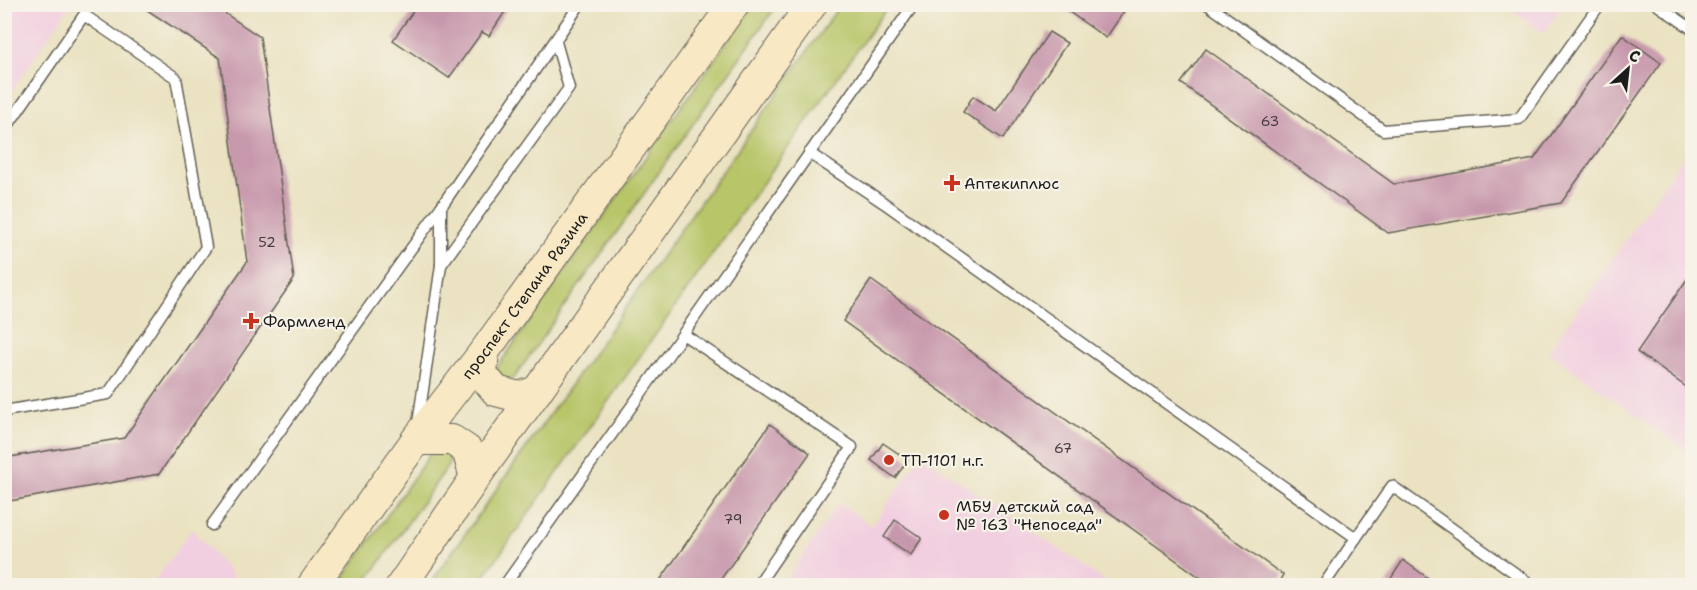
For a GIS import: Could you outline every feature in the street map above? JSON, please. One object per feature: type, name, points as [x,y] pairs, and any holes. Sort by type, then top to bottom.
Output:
[{"type":"main road","name":"проспект Степана Разина","points":[[312,585],[416,440],[484,352],[734,4]]},
{"type":"main road","points":[[401,585],[812,4]]},
{"type":"main road","points":[[484,352],[482,374],[496,391],[519,397],[537,391]]},
{"type":"main road","points":[[416,440],[452,440],[466,450],[475,478]]},
{"type":"lane","points":[[212,525],[441,207],[580,4]]},
{"type":"lane","points":[[504,585],[914,4]]},
{"type":"lane","points":[[1207,4],[1383,130],[1519,119],[1600,4]]},
{"type":"lane","points":[[1656,4],[1692,29]]},
{"type":"lane","points":[[4,131],[84,15],[176,78],[206,247],[108,394],[4,411]]},
{"type":"lane","points":[[441,265],[569,88],[556,42]]},
{"type":"lane","points":[[810,153],[884,202],[1356,538]]},
{"type":"lane","points":[[416,440],[441,265],[441,207]]},
{"type":"lane","points":[[683,334],[852,447],[757,585]]},
{"type":"lane","points":[[1323,585],[1392,486],[1533,585]]},
{"type":"shaded area","points":[[4,5],[70,5],[5,101]]},
{"type":"shaded area","points":[[1503,5],[1563,5],[1544,33]]},
{"type":"shaded area","points":[[1692,144],[1692,455],[1548,352]]},
{"type":"shaded area","name":"МБУ детский сад № 163 \"Непоседа\"","points":[[921,455],[1111,585],[782,586],[839,503],[872,526]]},
{"type":"shaded area","points":[[192,529],[234,577],[228,585],[151,585]]},
{"type":"green space","points":[[753,5],[777,5],[514,378],[508,381],[495,372],[498,366]]},
{"type":"green space","points":[[840,5],[889,5],[478,585],[431,585],[436,575]]},
{"type":"green space","points":[[448,452],[450,458],[448,466],[364,585],[338,586],[430,454]]},
{"type":"building","points":[[138,4],[211,4],[260,37],[294,279],[159,474],[4,502],[4,458],[124,438],[247,262],[220,58]]},
{"type":"building","points":[[418,4],[510,4],[489,36],[482,32],[449,78],[393,40]]},
{"type":"building","points":[[1069,4],[1129,4],[1106,38],[1065,9]]},
{"type":"building","points":[[1049,32],[1067,43],[1003,139],[963,112],[973,96],[996,111]]},
{"type":"building","points":[[1622,35],[1661,63],[1561,203],[1388,233],[1181,83],[1206,49],[1394,184],[1534,159]]},
{"type":"building","points":[[1692,272],[1692,391],[1637,352]]},
{"type":"building","points":[[871,280],[1283,575],[1276,586],[1212,586],[843,321]]},
{"type":"building","points":[[770,424],[810,453],[716,586],[656,586]]},
{"type":"building","name":"ТП-1101 н.г.","points":[[883,443],[908,460],[895,478],[871,460]]},
{"type":"building","points":[[895,520],[922,538],[911,555],[884,537]]},
{"type":"building","points":[[1403,560],[1439,586],[1386,586]]},
{"type":"place","name":"Аптекиплюс","points":[[952,183]]},
{"type":"place","name":"Фармленд","points":[[251,321]]},
{"type":"place","name":"ТП-1101 н.г.","points":[[889,460]]},
{"type":"place","name":"МБУ детский сад № 163 \"Непоседа\"","points":[[944,515]]}]
